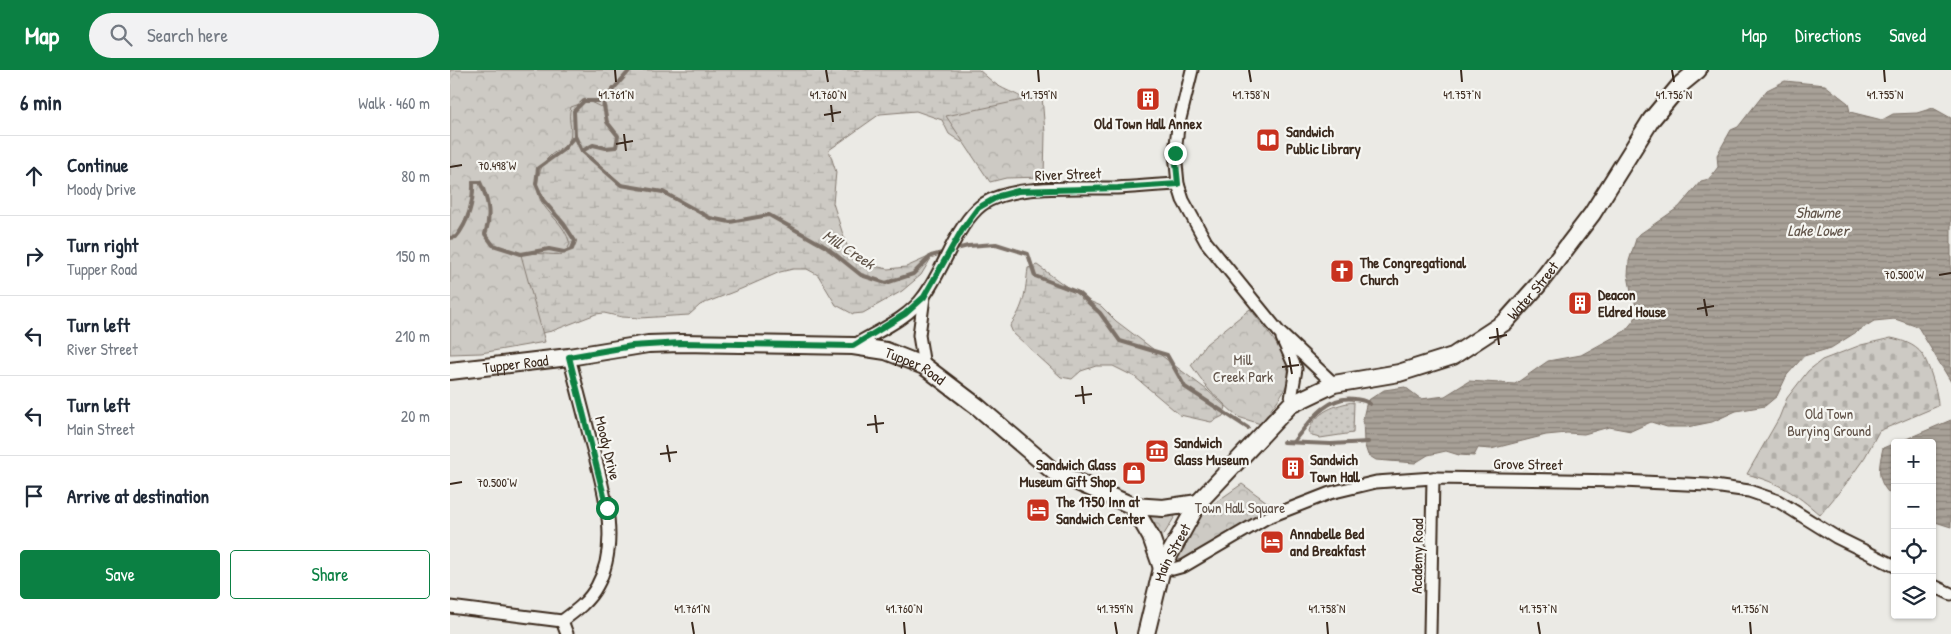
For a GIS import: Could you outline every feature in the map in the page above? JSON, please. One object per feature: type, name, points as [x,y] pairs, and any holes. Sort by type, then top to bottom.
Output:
[{"type":"main road","name":"Water Street","points":[[1290,405],[1334,384],[1399,373],[1453,356],[1505,322],[1538,285],[1592,214],[1651,120],[1681,84],[1698,70]]},
{"type":"main road","name":"Tupper Road","points":[[450,371],[569,357],[632,346],[681,343],[853,346],[886,351],[924,366],[978,407],[1054,472],[1133,506],[1163,508],[1198,503]]},
{"type":"main road","name":"Main Street","points":[[1146,634],[1162,568],[1198,503],[1290,405]]},
{"type":"main road","points":[[1133,506],[1151,537],[1162,568]]},
{"type":"street","points":[[1192,70],[1178,127],[1175,153],[1178,184],[1183,200],[1206,242],[1279,332],[1334,384]]},
{"type":"street","name":"River Street","points":[[853,346],[905,314],[924,297],[945,259],[978,208],[999,196],[1018,191],[1178,184]]},
{"type":"street","name":"River Street","points":[[924,297],[919,335],[924,366]]},
{"type":"street","points":[[1279,332],[1296,369],[1290,405]]},
{"type":"street","name":"Moody Drive","points":[[562,621],[586,602],[597,586],[603,571],[609,543],[607,508],[569,357]]},
{"type":"street","name":"Grove Street","points":[[1162,568],[1173,569],[1184,566],[1266,518],[1330,493],[1376,482],[1433,478],[1531,478],[1707,485],[1749,491],[1778,501],[1836,536],[1891,564]]},
{"type":"street","name":"Academy Road","points":[[1430,634],[1433,478]]},
{"type":"street","points":[[1936,587],[1951,594]]},
{"type":"street","points":[[450,607],[562,621],[566,634]]},
{"type":"green space","points":[[450,70],[629,70],[601,107],[588,101],[571,107],[571,134],[569,141],[546,160],[540,170],[537,188],[540,199],[564,230],[570,244],[565,254],[532,253],[521,255],[545,342],[481,353],[450,354]]},
{"type":"green space","points":[[500,70],[979,70],[997,85],[1018,95],[1034,113],[976,143],[961,142],[949,134],[942,120],[916,111],[880,114],[829,150],[836,172],[833,203],[851,254],[865,264],[888,269],[906,267],[933,255],[921,275],[902,291],[863,313],[853,314],[836,305],[818,275],[807,269],[793,269],[780,272],[700,305],[689,315],[640,318],[604,313],[596,314],[552,331],[450,351]]},
{"type":"green space","points":[[1042,96],[1045,133],[1044,177],[1006,178],[990,182],[946,116]]},
{"type":"green space","points":[[1037,265],[1082,298],[1101,306],[1116,321],[1207,390],[1226,407],[1223,416],[1211,422],[1180,415],[1135,377],[1113,366],[1096,366],[1081,371],[1072,379],[1061,377],[1013,333],[1010,326],[1021,305],[1025,292],[1028,268]]},
{"type":"green space","name":"Mill Creek Park","points":[[1250,309],[1283,355],[1289,375],[1287,384],[1261,424],[1238,417],[1209,390],[1191,365],[1206,344]]},
{"type":"green space","name":"Old Town Burying Ground","points":[[1891,338],[1912,345],[1922,354],[1933,379],[1938,406],[1879,431],[1865,457],[1820,515],[1786,490],[1769,481],[1747,474],[1779,418],[1787,398],[1808,371],[1822,360],[1861,345]]},
{"type":"green space","points":[[1354,402],[1353,433],[1320,438],[1312,436],[1309,431],[1312,424],[1321,414],[1334,407]]},
{"type":"green space","name":"Town Hall Square","points":[[1242,484],[1274,507],[1182,562],[1178,561],[1177,557],[1203,511]]},
{"type":"green space","points":[[1146,512],[1177,513],[1163,536],[1158,532]]},
{"type":"water","name":"Shawme Lake Lower","points":[[1785,81],[1825,85],[1848,103],[1850,112],[1882,120],[1893,114],[1917,113],[1933,108],[1951,118],[1951,382],[1918,327],[1895,319],[1874,321],[1831,348],[1804,356],[1787,375],[1777,396],[1765,406],[1736,411],[1712,422],[1687,427],[1667,427],[1651,422],[1631,431],[1609,427],[1584,434],[1546,435],[1491,449],[1478,448],[1474,456],[1459,455],[1446,451],[1428,455],[1415,463],[1376,460],[1368,455],[1364,443],[1363,418],[1367,401],[1384,390],[1405,387],[1421,399],[1445,396],[1469,381],[1515,384],[1548,361],[1581,355],[1625,331],[1635,319],[1635,301],[1628,275],[1629,261],[1637,236],[1679,207],[1701,181],[1709,179],[1718,167],[1717,155],[1731,130],[1738,127],[1767,90]]},
{"type":"water","points":[[1951,420],[1951,527],[1936,522],[1936,439],[1906,439]]},
{"type":"water","points":[[1891,445],[1891,495],[1884,487],[1880,476],[1883,448]]},
{"type":"waterway","name":"Mill Creek","points":[[630,70],[603,101],[584,101],[574,111],[575,136],[582,151],[621,185],[663,192],[710,218],[730,222],[769,215],[826,247],[861,275],[886,283],[913,274],[931,256],[946,252]]},
{"type":"waterway","points":[[582,151],[593,145],[606,148],[616,147],[618,136],[607,122],[603,101]]},
{"type":"waterway","points":[[450,238],[456,237],[467,218],[471,204],[473,182],[480,182],[489,214],[485,234],[493,245],[521,254],[549,249],[564,252],[572,249],[575,241],[564,224],[543,200],[536,184],[538,168],[563,150],[575,136]]},
{"type":"waterway","name":"Mill Creek","points":[[952,250],[968,246],[996,244],[1028,254],[1035,276],[1077,292],[1100,313],[1120,341],[1167,355],[1185,387],[1248,428]]},
{"type":"waterway","points":[[1293,442],[1319,412],[1336,401],[1355,399],[1370,404]]},
{"type":"waterway","points":[[1283,442],[1331,444],[1368,442]]},
{"type":"place","name":"Old Town Hall Annex","points":[[1148,99]]},
{"type":"place","name":"Sandwich Public Library","points":[[1268,140]]},
{"type":"place","name":"The Congregational Church","points":[[1342,271]]},
{"type":"place","name":"Deacon Eldred House","points":[[1580,303]]},
{"type":"place","name":"Sandwich Glass Museum","points":[[1157,451]]},
{"type":"place","name":"Sandwich Town Hall","points":[[1293,468]]},
{"type":"place","name":"Sandwich Glass Museum Gift Shop","points":[[1134,473]]},
{"type":"place","name":"The 1750 Inn at Sandwich Center","points":[[1038,510]]},
{"type":"place","name":"Annabelle Bed and Breakfast","points":[[1272,542]]},
{"type":"route","points":[[607,508],[569,357],[648,344],[853,346],[905,314],[924,297],[962,230],[978,208],[999,196],[1018,191],[1178,184],[1175,153]]}]
